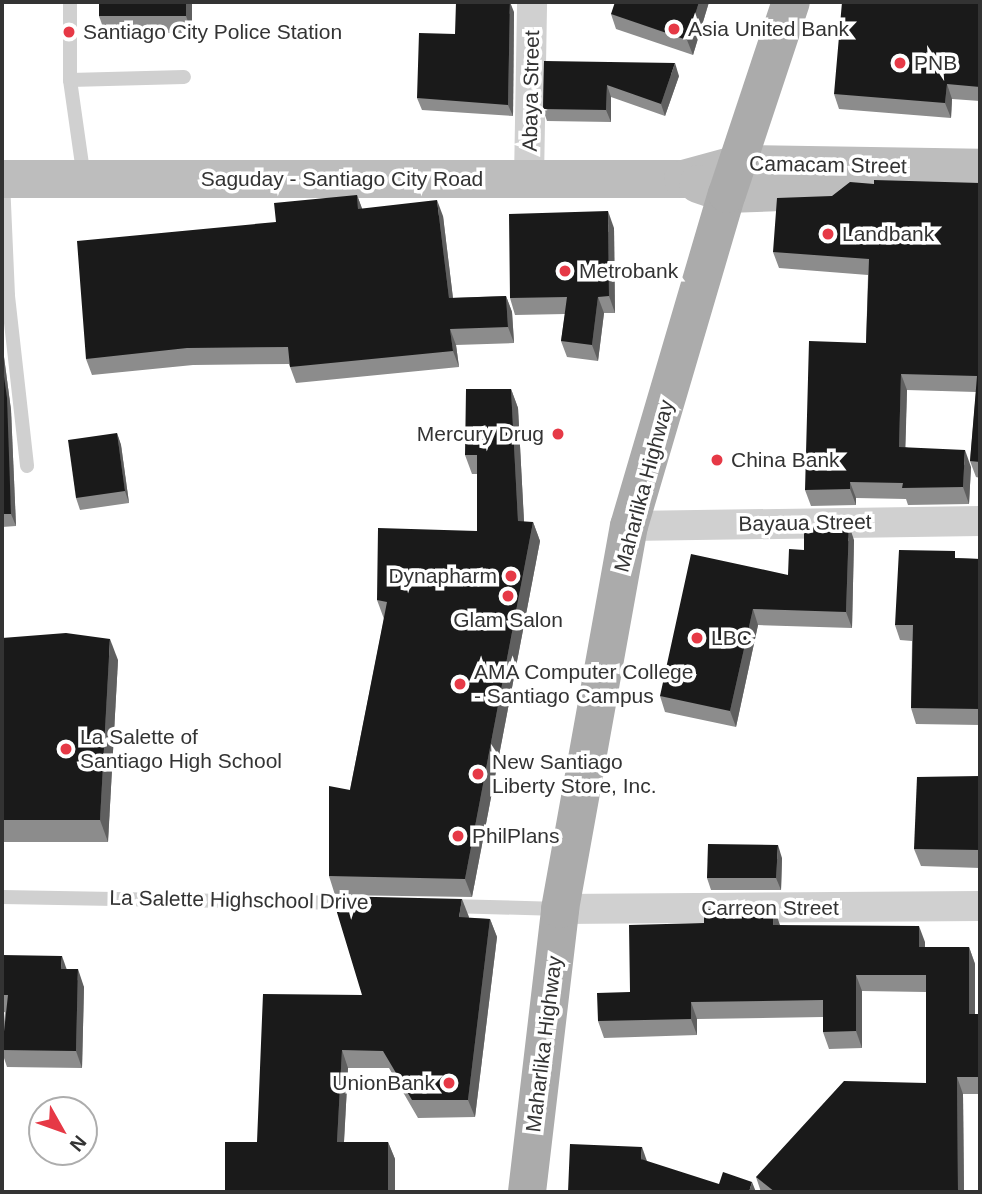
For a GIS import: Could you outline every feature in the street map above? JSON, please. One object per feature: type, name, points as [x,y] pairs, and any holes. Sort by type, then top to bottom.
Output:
[{"type":"main road","name":"Maharlika Highway","points":[[527,1192],[561,909],[629,526],[732,179],[791,2]]},
{"type":"main road","name":"Camacam Street","points":[[683,179],[980,168]]},
{"type":"main road","name":"Saguday - Santiago City Road","points":[[3,179],[683,179]]},
{"type":"main road","name":"Camacam Street","points":[[732,179],[980,191]]},
{"type":"street","name":"Abaya Street","points":[[529,179],[533,2]]},
{"type":"street","name":"Bayaua Street","points":[[629,526],[980,521]]},
{"type":"street","name":"Carreon Street","points":[[561,909],[980,906]]},
{"type":"lane","points":[[69,2],[70,80],[84,178]]},
{"type":"lane","points":[[70,80],[184,77]]},
{"type":"lane","points":[[3,179],[8,296],[27,466]]},
{"type":"lane","name":"La Salette Highschool Drive","points":[[2,897],[371,904]]},
{"type":"lane","points":[[425,905],[561,909]]},
{"type":"building","points":[[99,2],[186,2],[186,16],[99,16]]},
{"type":"building","points":[[456,2],[510,2],[508,105],[417,98],[419,33],[455,34]]},
{"type":"building","points":[[615,2],[699,2],[687,40],[611,14]]},
{"type":"building","name":"PNB","points":[[842,2],[980,2],[980,87],[947,84],[945,103],[834,94]]},
{"type":"building","points":[[544,61],[675,63],[661,104],[607,85],[606,110],[543,109]]},
{"type":"building","points":[[874,180],[980,183],[980,462],[970,461],[977,376],[901,374],[899,447],[965,450],[963,487],[902,488],[903,483],[850,482],[850,489],[805,490],[809,341],[866,343],[869,259],[773,252],[777,198],[832,196],[850,182],[874,184]]},
{"type":"building","points":[[357,195],[358,209],[437,200],[449,298],[506,296],[508,327],[450,329],[453,351],[290,367],[288,347],[187,348],[86,359],[77,241],[276,222],[274,203]]},
{"type":"building","name":"Metrobank","points":[[608,211],[609,296],[598,297],[592,345],[561,341],[567,297],[510,298],[509,214]]},
{"type":"building","points":[[2,362],[7,398],[11,514],[2,514]]},
{"type":"building","points":[[466,389],[511,389],[518,521],[533,522],[465,879],[329,876],[329,786],[350,790],[387,602],[377,600],[378,528],[477,531],[477,455],[465,455]]},
{"type":"building","points":[[117,433],[125,491],[76,498],[68,440]]},
{"type":"building","points":[[804,525],[849,525],[846,612],[753,609],[730,711],[660,696],[691,554],[788,575],[789,549],[804,550]]},
{"type":"building","points":[[899,550],[955,551],[955,558],[980,559],[980,709],[911,708],[913,625],[895,625]]},
{"type":"building","points":[[66,633],[110,639],[100,820],[2,820],[2,638]]},
{"type":"building","points":[[980,776],[980,850],[914,849],[917,777]]},
{"type":"building","points":[[708,844],[778,845],[776,878],[707,878]]},
{"type":"building","points":[[332,896],[462,899],[459,917],[490,919],[468,1100],[412,1100],[383,1051],[342,1050],[337,1142],[388,1142],[388,1192],[225,1192],[225,1142],[257,1142],[263,994],[362,995]]},
{"type":"building","points":[[774,908],[773,925],[919,926],[919,947],[969,947],[969,1014],[980,1014],[980,1077],[957,1077],[958,1192],[775,1192],[756,1177],[844,1081],[926,1083],[926,975],[856,975],[856,1031],[823,1032],[823,1000],[691,1002],[691,1019],[598,1021],[597,993],[630,992],[629,925],[704,923],[704,909]]},
{"type":"building","points":[[2,955],[62,956],[61,969],[78,969],[76,1051],[2,1050],[8,995],[2,995]]},
{"type":"building","points":[[570,1144],[642,1147],[641,1159],[719,1184],[723,1172],[752,1182],[749,1192],[568,1192]]},
{"type":"place","name":"Asia United Bank","points":[[674,29]]},
{"type":"place","name":"Santiago City Police Station","points":[[69,32]]},
{"type":"place","name":"PNB","points":[[900,63]]},
{"type":"place","name":"Landbank","points":[[828,234]]},
{"type":"place","name":"Metrobank","points":[[565,271]]},
{"type":"place","name":"Mercury Drug","points":[[558,434]]},
{"type":"place","name":"China Bank","points":[[717,460]]},
{"type":"place","name":"Dynapharm","points":[[511,576]]},
{"type":"place","name":"Glam Salon","points":[[508,596]]},
{"type":"place","name":"LBC","points":[[697,638]]},
{"type":"place","name":"AMA Computer College - Santiago Campus","points":[[460,684]]},
{"type":"place","name":"La Salette of Santiago High School","points":[[66,749]]},
{"type":"place","name":"New Santiago Liberty Store, Inc.","points":[[478,774]]},
{"type":"place","name":"PhilPlans","points":[[458,836]]},
{"type":"place","name":"UnionBank","points":[[449,1083]]}]
